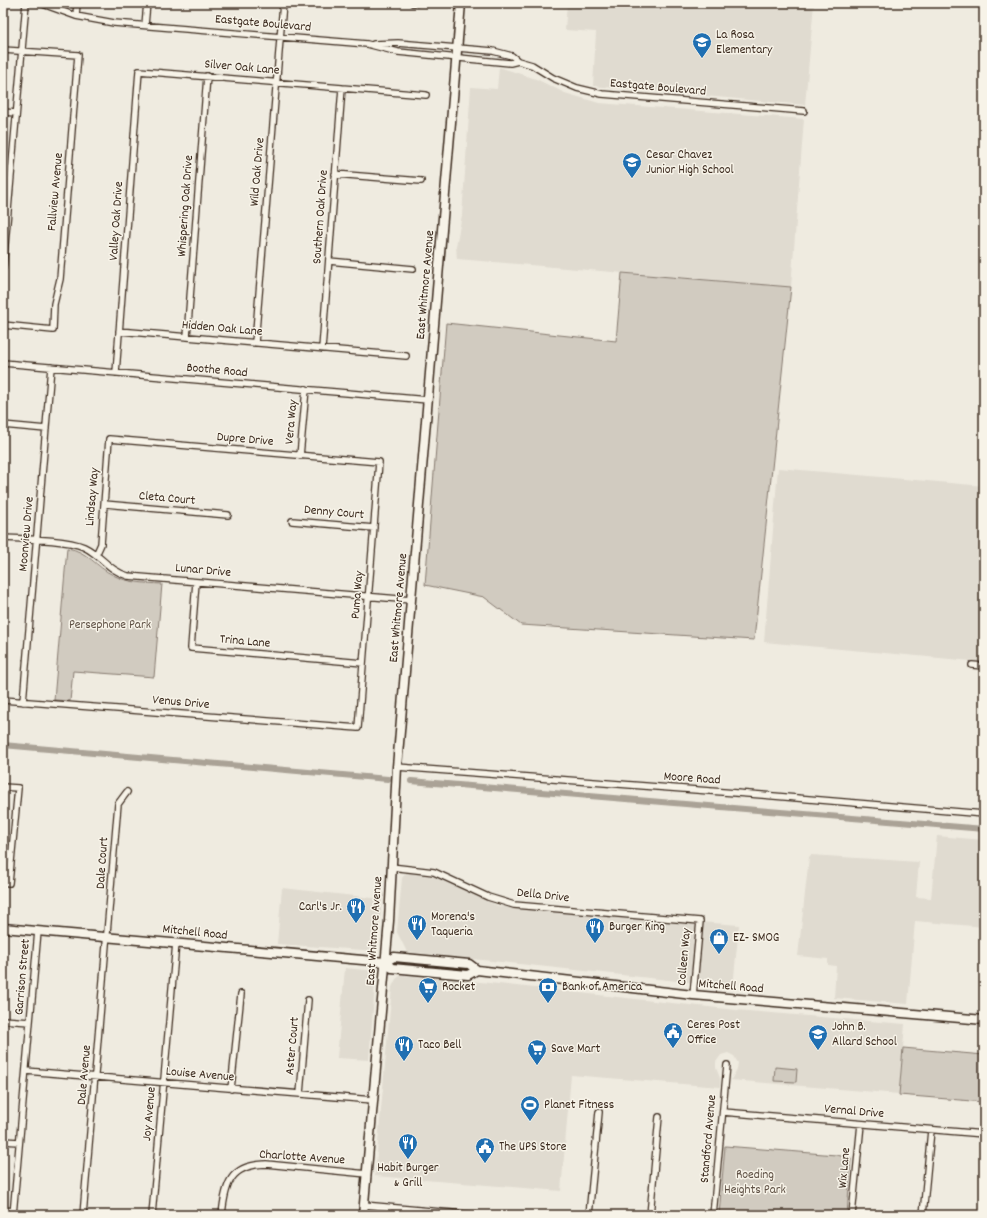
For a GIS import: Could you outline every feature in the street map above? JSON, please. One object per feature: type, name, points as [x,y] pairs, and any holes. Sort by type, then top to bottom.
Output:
[{"type":"main road","name":"East Whitmore Avenue","points":[[363,1215],[385,962],[397,768],[461,3]]},
{"type":"main road","name":"Mitchell Road","points":[[3,928],[385,962],[394,957],[409,958],[469,964],[477,970],[693,995],[984,1020]]},
{"type":"street","points":[[3,268],[4,234],[26,3]]},
{"type":"street","name":"Eastgate Boulevard","points":[[40,3],[76,16],[105,21],[368,44],[398,43],[457,47],[494,51],[512,56],[518,61]]},
{"type":"street","points":[[76,16],[77,3]]},
{"type":"street","points":[[145,25],[147,3]]},
{"type":"street","name":"Wild Oak Drive","points":[[255,343],[283,3]]},
{"type":"street","name":"Eastgate Boulevard","points":[[368,44],[398,52],[510,62],[518,61],[532,65],[553,78],[577,88],[602,94],[804,111]]},
{"type":"street","points":[[3,50],[21,52]]},
{"type":"street","name":"Fallview Avenue","points":[[3,325],[53,330],[54,304],[60,279],[78,56],[21,52]]},
{"type":"street","name":"Silver Oak Lane","points":[[139,71],[426,95]]},
{"type":"street","name":"Valley Oak Drive","points":[[116,373],[139,71]]},
{"type":"street","name":"Whispering Oak Drive","points":[[187,337],[207,76]]},
{"type":"street","name":"Southern Oak Drive","points":[[322,349],[342,88]]},
{"type":"street","points":[[3,112],[16,113]]},
{"type":"street","points":[[3,172],[10,173]]},
{"type":"street","points":[[336,174],[421,181]]},
{"type":"street","points":[[329,261],[414,269]]},
{"type":"street","name":"Hidden Oak Lane","points":[[119,331],[406,356]]},
{"type":"street","name":"Boothe Road","points":[[3,363],[428,400]]},
{"type":"street","name":"Moonview Drive","points":[[23,702],[51,367]]},
{"type":"street","name":"Vera Way","points":[[300,456],[306,389]]},
{"type":"street","points":[[3,425],[46,429]]},
{"type":"street","name":"Dupre Drive","points":[[109,439],[379,462]]},
{"type":"street","name":"Lindsay Way","points":[[96,555],[101,544],[109,439]]},
{"type":"street","name":"Puma Way","points":[[358,728],[379,462]]},
{"type":"street","name":"Cleta Court","points":[[104,504],[228,515]]},
{"type":"street","name":"Denny Court","points":[[292,521],[374,528]]},
{"type":"street","name":"Lunar Drive","points":[[3,538],[76,544],[96,555],[110,568],[126,575],[411,600]]},
{"type":"street","name":"Trina Lane","points":[[196,582],[190,648],[363,663]]},
{"type":"street","points":[[972,665],[984,666]]},
{"type":"street","name":"Venus Drive","points":[[3,700],[358,728]]},
{"type":"street","name":"Moore Road","points":[[397,768],[770,796],[984,814]]},
{"type":"street","points":[[3,787],[18,788],[6,882]]},
{"type":"street","name":"Dale Court","points":[[108,937],[118,804],[127,792]]},
{"type":"street","name":"Della Drive","points":[[391,867],[434,872],[488,897],[514,905],[700,921]]},
{"type":"street","name":"Colleen Way","points":[[693,995],[700,921]]},
{"type":"street","name":"Garrison Street","points":[[13,1213],[38,931]]},
{"type":"street","name":"Dale Avenue","points":[[83,1215],[108,937]]},
{"type":"street","name":"Joy Avenue","points":[[152,1215],[176,943]]},
{"type":"street","points":[[231,1089],[241,994]]},
{"type":"street","name":"Aster Court","points":[[300,1094],[308,1000]]},
{"type":"street","points":[[3,1020],[30,1022]]},
{"type":"street","name":"Standford Avenue","points":[[713,1215],[727,1065]]},
{"type":"street","name":"Louise Avenue","points":[[26,1071],[373,1100]]},
{"type":"street","points":[[589,1215],[599,1112]]},
{"type":"street","name":"Vernal Drive","points":[[722,1112],[984,1134]]},
{"type":"street","points":[[650,1215],[659,1117]]},
{"type":"street","name":"Wix Lane","points":[[852,1215],[860,1124]]},
{"type":"street","points":[[923,1215],[931,1130]]},
{"type":"street","points":[[3,1140],[19,1142]]},
{"type":"street","name":"Charlotte Avenue","points":[[222,1215],[225,1191],[230,1180],[238,1171],[252,1165],[266,1164],[367,1174]]},
{"type":"street","points":[[364,1205],[475,1215]]},
{"type":"street","points":[[3,1210],[13,1213]]},
{"type":"shaded area","name":"La Rosa Elementary","points":[[567,3],[814,3],[805,105],[593,86],[596,32],[565,30]]},
{"type":"shaded area","name":"Cesar Chavez Junior High School","points":[[499,67],[536,79],[565,93],[599,103],[804,119],[791,287],[457,259],[456,246],[462,215],[471,87],[497,89]]},
{"type":"shaded area","points":[[778,468],[984,486],[984,666],[972,665],[972,661],[764,642]]},
{"type":"shaded area","points":[[937,836],[984,840],[984,927],[915,921],[908,1004],[834,998],[836,966],[828,965],[828,959],[798,956],[809,857],[811,855],[919,862],[916,897],[931,898]]},
{"type":"shaded area","points":[[407,872],[445,879],[498,906],[739,925],[733,987],[407,952],[397,932],[402,878]]},
{"type":"shaded area","points":[[282,888],[382,899],[377,951],[277,944]]},
{"type":"shaded area","points":[[345,968],[376,971],[369,1060],[337,1058]]},
{"type":"shaded area","points":[[401,975],[471,981],[736,1010],[905,1024],[899,1094],[731,1080],[737,1069],[738,1063],[734,1056],[728,1053],[721,1055],[716,1062],[716,1068],[720,1078],[720,1087],[571,1075],[561,1191],[375,1176],[392,987],[396,979]]},
{"type":"green space","points":[[622,273],[791,287],[754,640],[521,625],[484,597],[425,585],[446,323],[616,341]]},
{"type":"green space","name":"Persephone Park","points":[[67,548],[81,552],[107,572],[119,578],[137,582],[162,584],[154,677],[73,671],[70,701],[54,700]]},
{"type":"green space","points":[[903,1048],[984,1055],[984,1102],[899,1095]]},
{"type":"green space","points":[[775,1067],[797,1069],[796,1082],[774,1081]]},
{"type":"green space","name":"Roeding Heights Park","points":[[725,1146],[836,1155],[851,1158],[847,1215],[719,1215]]},
{"type":"waterway","points":[[3,745],[388,779]]},
{"type":"waterway","points":[[411,781],[984,829]]},
{"type":"place","name":"La Rosa Elementary","points":[[702,59]]},
{"type":"place","name":"Cesar Chavez Junior High School","points":[[632,179]]},
{"type":"place","name":"Carl's Jr.","points":[[356,924]]},
{"type":"place","name":"Morena's Taqueria","points":[[417,941]]},
{"type":"place","name":"Burger King","points":[[595,944]]},
{"type":"place","name":"EZ- SMOG","points":[[719,955]]},
{"type":"place","name":"Rocket","points":[[428,1004]]},
{"type":"place","name":"Bank of America","points":[[548,1004]]},
{"type":"place","name":"Ceres Post Office","points":[[673,1049]]},
{"type":"place","name":"John B. Allard School","points":[[818,1051]]},
{"type":"place","name":"Taco Bell","points":[[404,1062]]},
{"type":"place","name":"Save Mart","points":[[537,1066]]},
{"type":"place","name":"Planet Fitness","points":[[530,1122]]},
{"type":"place","name":"Habit Burger & Grill","points":[[408,1160]]},
{"type":"place","name":"The UPS Store","points":[[485,1164]]}]
